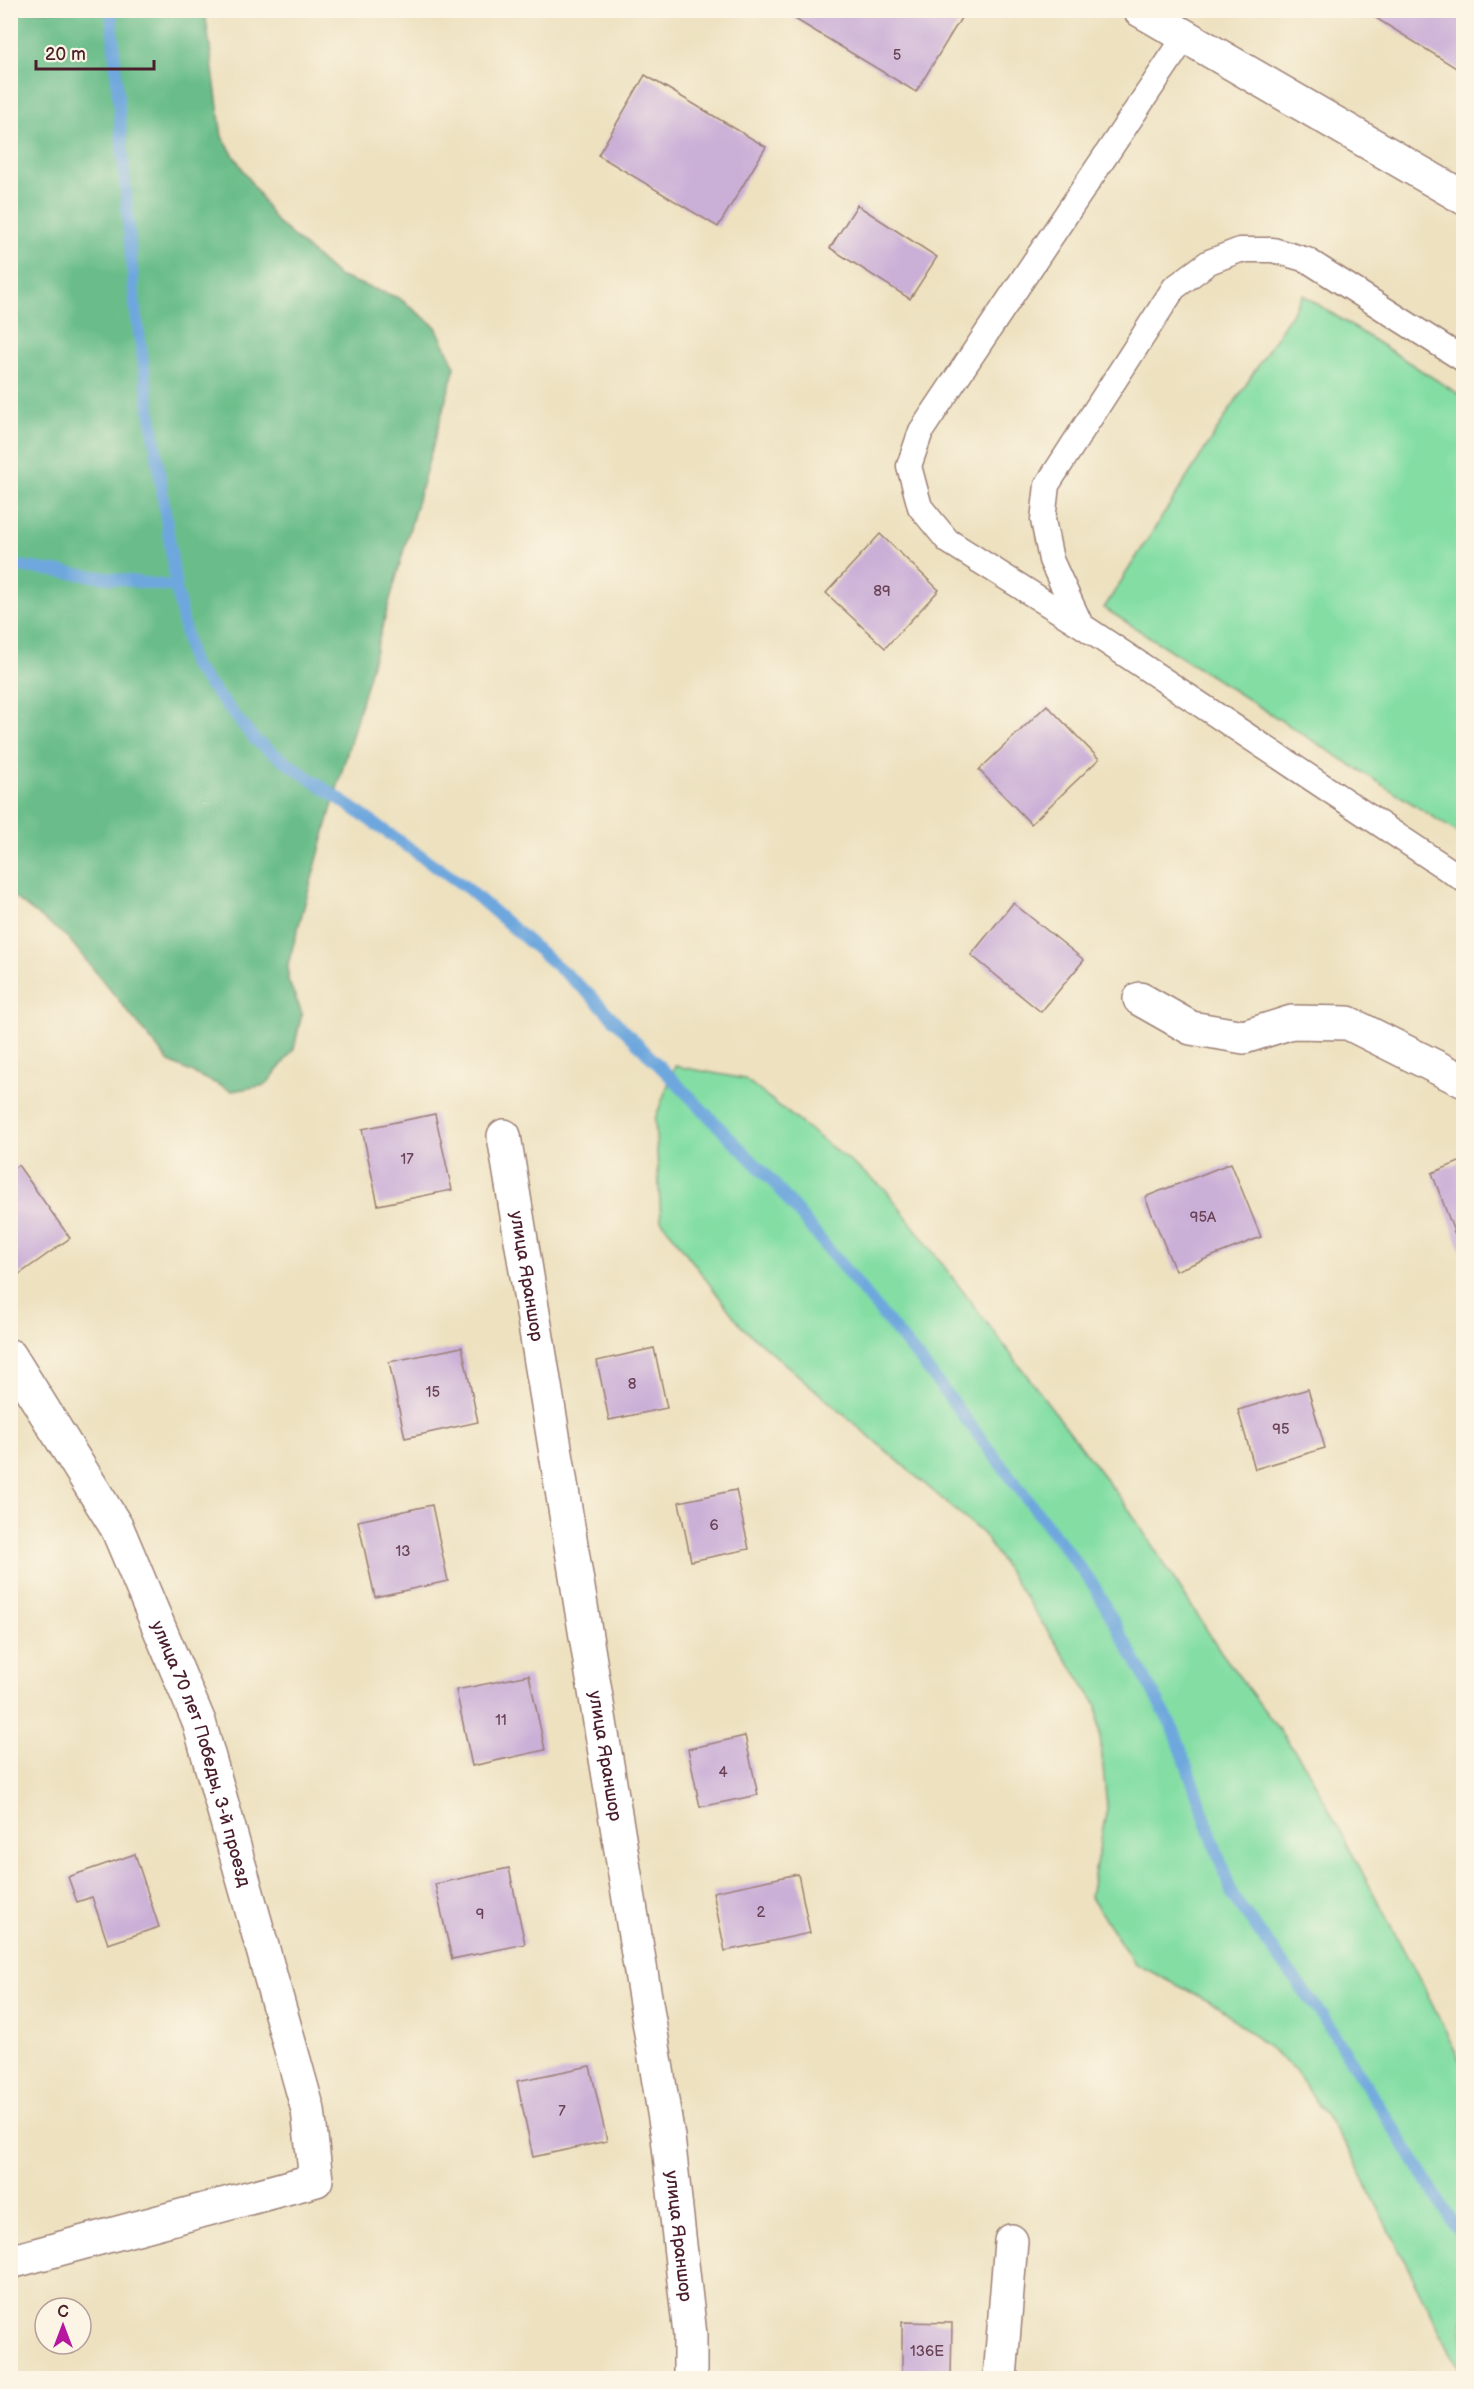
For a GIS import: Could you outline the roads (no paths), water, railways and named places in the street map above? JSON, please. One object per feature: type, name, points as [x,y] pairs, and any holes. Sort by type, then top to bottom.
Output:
[{"type":"street","points":[[1140,10],[1464,198]]},
{"type":"street","points":[[1140,999],[1191,1028],[1245,1037],[1292,1022],[1348,1023],[1464,1081]]},
{"type":"street","name":"улица Яраншор","points":[[504,1136],[668,2137],[690,2336],[690,2379]]},
{"type":"street","name":"улица 70 лет Победы, 3-й проезд","points":[[10,1356],[117,1528],[199,1722],[308,2110],[316,2180],[10,2262]]},
{"type":"street","points":[[1000,2379],[1011,2241]]},
{"type":"lane","points":[[1185,37],[921,431],[909,466],[920,507],[948,541],[1081,625],[1464,880]]},
{"type":"lane","points":[[1081,625],[1051,560],[1043,520],[1047,485],[1174,288],[1209,262],[1240,250],[1273,250],[1307,260],[1464,360]]},
{"type":"waterway","points":[[111,10],[135,306],[176,587],[192,664],[256,741],[467,888],[589,994],[772,1181],[925,1366],[1094,1586],[1174,1730],[1233,1897],[1322,2015],[1464,2240]]},
{"type":"waterway","points":[[10,565],[176,587]]}]
